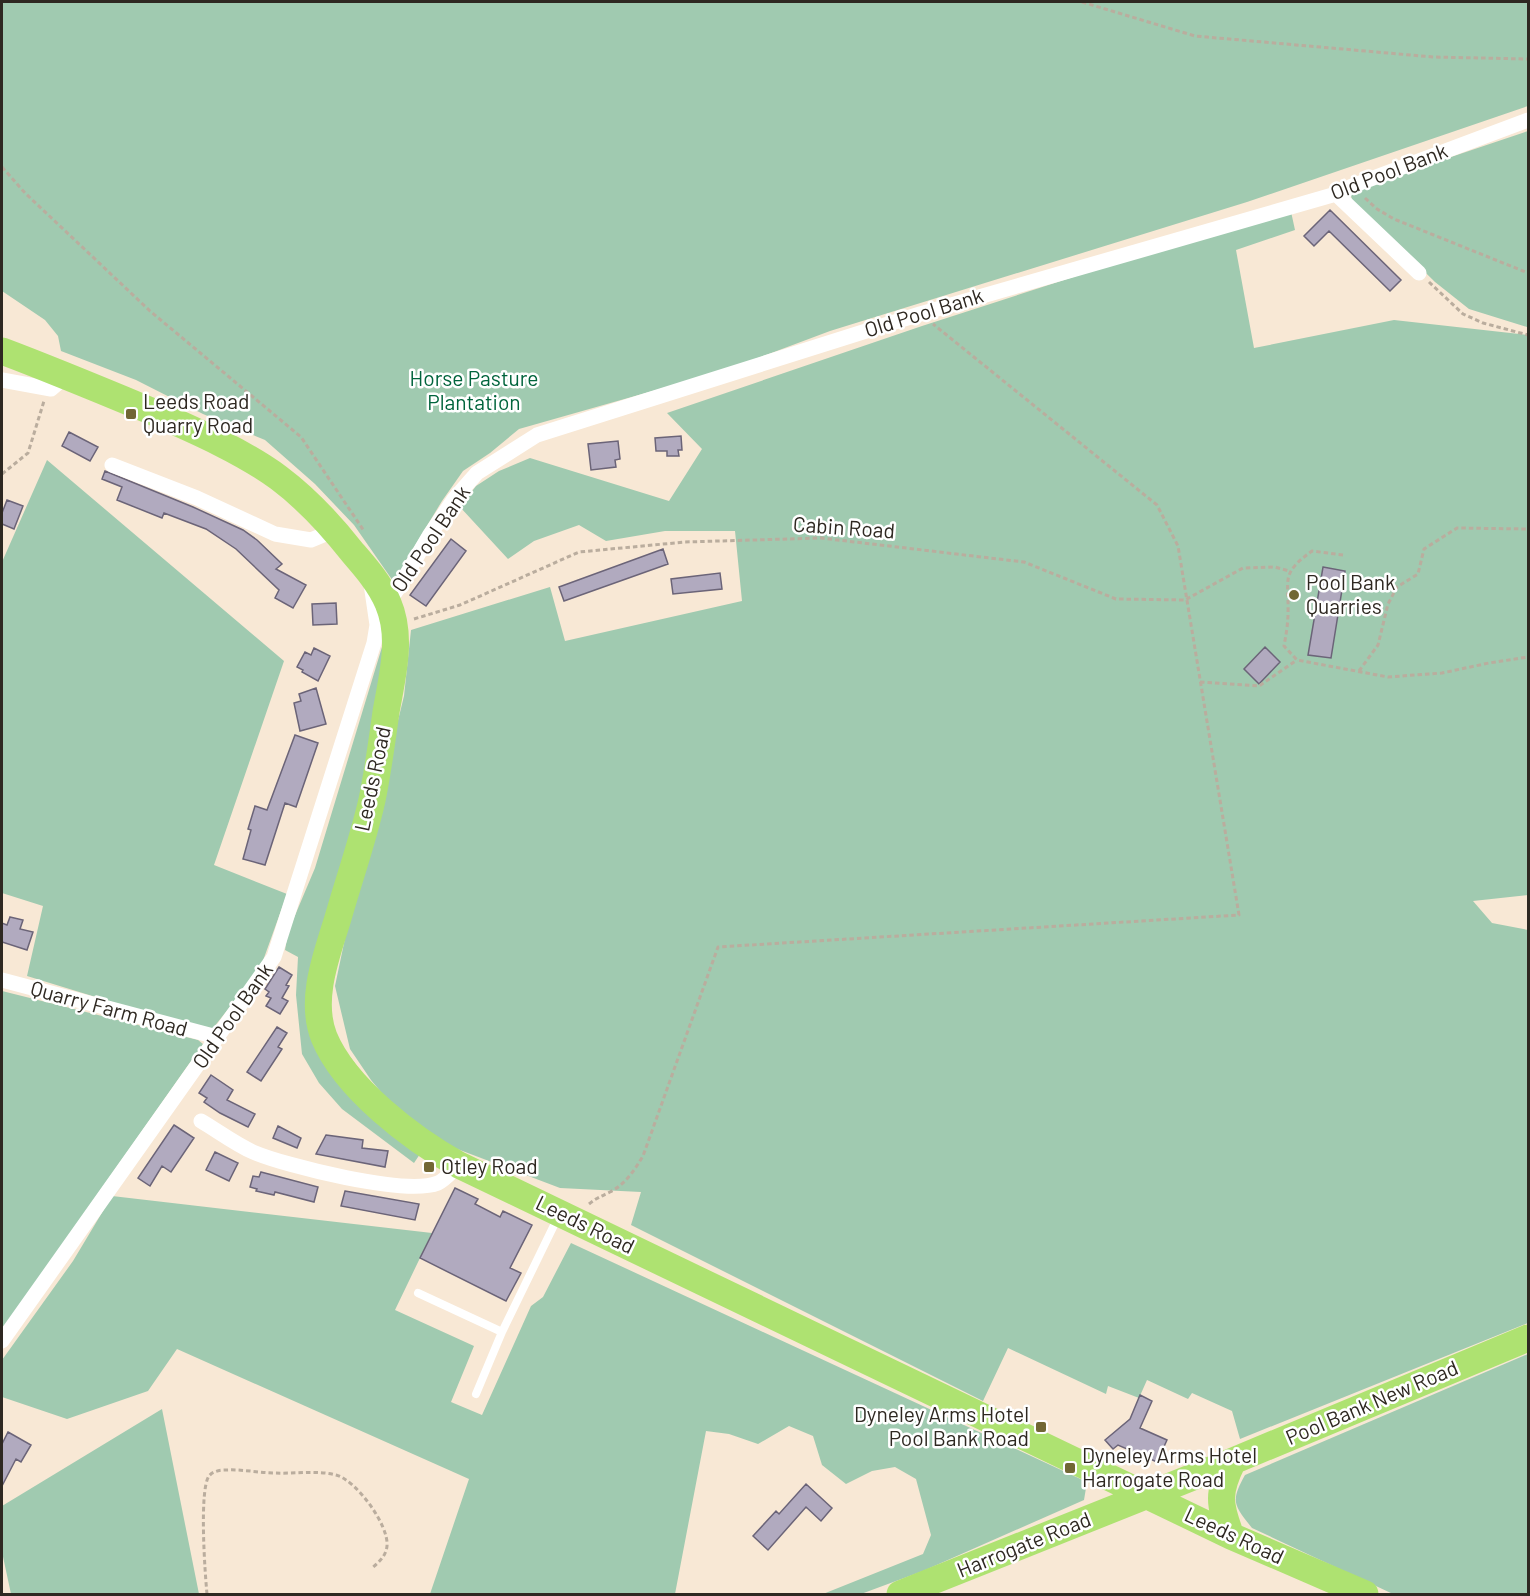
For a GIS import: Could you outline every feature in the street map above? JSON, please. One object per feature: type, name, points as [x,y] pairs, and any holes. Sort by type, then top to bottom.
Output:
[{"type":"highway","name":"Leeds Road","points":[[2,351],[183,425],[278,477],[307,502],[345,524],[371,574],[391,614],[395,657],[372,801],[328,952],[321,982],[318,1010],[324,1036],[338,1061],[358,1086],[403,1130],[459,1165],[1231,1536],[1365,1594]]},
{"type":"highway","name":"Pool Bank New Road","points":[[1148,1495],[1528,1338]]},
{"type":"highway","points":[[1231,1536],[1224,1519],[1221,1500],[1222,1483],[1233,1461]]},
{"type":"highway","name":"Harrogate Road","points":[[900,1594],[1148,1495]]},
{"type":"street","name":"Old Pool Bank","points":[[391,614],[399,587],[454,499],[477,473],[537,435],[920,314],[1336,194],[1528,120]]},
{"type":"street","points":[[1336,194],[1419,273]]},
{"type":"street","points":[[2,380],[51,389],[66,376]]},
{"type":"street","points":[[112,465],[197,498],[275,534],[311,540],[345,524]]},
{"type":"street","name":"Old Pool Bank","points":[[2,1341],[274,957],[374,643],[377,626],[371,574]]},
{"type":"street","name":"Quarry Farm Road","points":[[2,980],[217,1037]]},
{"type":"street","points":[[201,1121],[253,1152],[302,1167],[371,1182],[405,1187],[438,1183],[459,1165]]},
{"type":"lane","points":[[476,1394],[502,1332],[569,1218]]},
{"type":"lane","points":[[418,1293],[502,1332]]},
{"type":"path","points":[[1082,2],[1195,36],[1433,57],[1528,60]]},
{"type":"path","points":[[2,167],[25,193],[150,311],[301,438],[345,524]]},
{"type":"path","points":[[1352,186],[1377,209],[1394,219],[1528,273]]},
{"type":"path","points":[[1419,273],[1463,314],[1483,323],[1528,335]]},
{"type":"path","points":[[569,1218],[589,1203],[621,1185],[644,1156],[718,947],[1239,915],[1185,600],[1178,546],[1157,505],[920,314]]},
{"type":"path","points":[[2,474],[28,453],[45,397]]},
{"type":"path","points":[[1359,671],[1378,645],[1388,604],[1397,587],[1418,574],[1424,549],[1456,528],[1528,529]]},
{"type":"path","name":"Cabin Road","points":[[391,614],[460,605],[579,552],[685,542],[821,538],[1024,562],[1116,599],[1185,600],[1243,568],[1275,567],[1289,571]]},
{"type":"path","points":[[1343,555],[1312,551],[1289,571],[1284,646],[1297,660],[1388,677],[1442,673],[1528,657]]},
{"type":"path","points":[[1200,682],[1259,686],[1297,660]]},
{"type":"path","points":[[207,1594],[205,1485],[214,1472],[224,1469],[275,1473],[318,1473],[336,1475],[349,1481],[357,1488],[387,1535],[385,1554],[372,1568]]},
{"type":"green space","name":"Horse Pasture Plantation","points":[[2,2],[1528,2],[1528,106],[1247,202],[830,331],[723,371],[519,429],[490,453],[463,471],[405,562],[398,580],[393,581],[354,525],[315,484],[265,440],[203,414],[136,380],[61,351],[58,336],[45,320],[2,291]]},
{"type":"green space","points":[[1528,131],[1527,327],[1469,309],[1435,282],[1352,200],[1350,191]]},
{"type":"green space","points":[[1290,207],[1295,230],[1236,250],[1254,348],[1394,320],[1528,335],[1528,895],[1473,901],[1492,923],[1528,930],[1528,1323],[1240,1439],[1232,1411],[1192,1393],[1188,1399],[1147,1380],[1139,1398],[1108,1386],[1106,1394],[1008,1348],[983,1401],[631,1225],[641,1192],[560,1188],[452,1147],[396,1110],[371,1080],[350,1049],[335,986],[404,696],[411,630],[550,587],[565,641],[742,601],[735,531],[665,531],[606,541],[579,525],[534,541],[508,559],[460,507],[476,486],[499,471],[530,458],[669,501],[702,449],[667,413],[922,326]]},
{"type":"green space","points":[[47,460],[284,661],[214,865],[287,894],[260,969],[210,1032],[27,976],[43,906],[2,893],[2,562]]},
{"type":"green space","points":[[382,647],[388,649],[360,807],[311,1006],[422,1151],[414,1163],[342,1109],[319,1083],[302,1054],[296,995],[298,957],[285,950],[288,932],[315,868]]},
{"type":"green space","points":[[2,991],[198,1040],[203,1044],[2,1330]]},
{"type":"green space","points":[[112,1196],[432,1233],[395,1310],[474,1346],[451,1402],[482,1415],[531,1306],[543,1297],[571,1243],[1087,1482],[1084,1500],[923,1571],[861,1594],[823,1594],[923,1554],[931,1535],[916,1479],[895,1467],[872,1471],[846,1484],[822,1465],[813,1436],[789,1426],[758,1444],[729,1434],[706,1431],[675,1594],[430,1594],[469,1479],[177,1349],[148,1391],[67,1419],[2,1397],[2,1360],[73,1261]]},
{"type":"green space","points":[[1528,1354],[1528,1594],[1393,1594],[1252,1528],[1241,1514],[1236,1498],[1245,1475]]},
{"type":"green space","points":[[162,1409],[199,1594],[11,1594],[2,1552],[2,1506]]},
{"type":"building","points":[[1330,210],[1401,280],[1390,291],[1329,231],[1314,246],[1304,236]]},
{"type":"building","points":[[69,432],[98,447],[90,461],[62,446]]},
{"type":"building","points":[[681,436],[682,450],[678,450],[679,456],[667,456],[667,451],[656,451],[655,438]]},
{"type":"building","points":[[618,441],[620,459],[615,460],[616,467],[591,470],[588,444]]},
{"type":"building","points":[[105,471],[193,507],[243,530],[257,540],[282,564],[276,569],[306,585],[293,608],[275,598],[279,590],[236,549],[206,529],[164,513],[162,518],[117,500],[122,487],[102,479]]},
{"type":"building","points":[[7,500],[23,506],[14,529],[2,524],[2,513]]},
{"type":"building","points":[[451,539],[466,551],[426,606],[410,595]]},
{"type":"building","points":[[663,549],[668,564],[564,601],[559,587]]},
{"type":"building","points":[[1323,567],[1345,571],[1331,658],[1308,655]]},
{"type":"building","points":[[720,573],[722,589],[673,594],[671,579]]},
{"type":"building","points":[[336,603],[337,624],[313,625],[312,604]]},
{"type":"building","points":[[1265,647],[1280,662],[1259,684],[1244,669]]},
{"type":"building","points":[[314,648],[330,656],[318,681],[297,667],[305,652],[311,655]]},
{"type":"building","points":[[316,688],[326,724],[300,731],[294,703],[301,701],[299,694]]},
{"type":"building","points":[[295,735],[318,743],[296,807],[285,803],[265,865],[243,859],[255,806],[267,810]]},
{"type":"building","points":[[10,917],[23,920],[20,929],[33,932],[27,950],[2,942],[2,923],[7,925]]},
{"type":"building","points":[[279,967],[292,975],[282,998],[288,1001],[280,1014],[266,1006],[271,998],[266,996],[269,992],[265,989]]},
{"type":"building","points":[[277,1027],[287,1033],[278,1047],[282,1049],[261,1081],[247,1072]]},
{"type":"building","points":[[211,1075],[233,1090],[227,1100],[255,1114],[248,1127],[204,1102],[207,1098],[199,1093]]},
{"type":"building","points":[[174,1125],[194,1138],[171,1172],[162,1166],[150,1186],[138,1178]]},
{"type":"building","points":[[278,1126],[301,1138],[297,1148],[273,1138]]},
{"type":"building","points":[[326,1135],[363,1140],[362,1148],[388,1151],[385,1167],[316,1154]]},
{"type":"building","points":[[215,1152],[238,1163],[229,1181],[206,1170]]},
{"type":"building","points":[[261,1172],[318,1187],[314,1202],[275,1192],[274,1195],[256,1191],[257,1189],[250,1187],[253,1176],[259,1177]]},
{"type":"building","points":[[455,1188],[478,1199],[475,1204],[500,1217],[503,1211],[532,1225],[510,1268],[521,1273],[506,1301],[420,1258]]},
{"type":"building","points":[[345,1191],[419,1204],[415,1220],[341,1206]]},
{"type":"building","points":[[1140,1395],[1152,1401],[1140,1428],[1167,1440],[1157,1462],[1118,1445],[1113,1449],[1105,1440],[1130,1419]]},
{"type":"building","points":[[8,1432],[31,1445],[21,1462],[16,1459],[2,1486],[2,1444]]},
{"type":"building","points":[[806,1484],[832,1508],[821,1521],[806,1507],[768,1550],[753,1536],[776,1511],[779,1514]]},
{"type":"place","name":"Leeds Road Quarry Road","points":[[131,414]]},
{"type":"place","name":"Pool Bank Quarries","points":[[1294,595]]},
{"type":"place","name":"Otley Road","points":[[429,1167]]},
{"type":"place","name":"Dyneley Arms Hotel Pool Bank Road","points":[[1041,1427]]},
{"type":"place","name":"Dyneley Arms Hotel Harrogate Road","points":[[1070,1468]]}]
